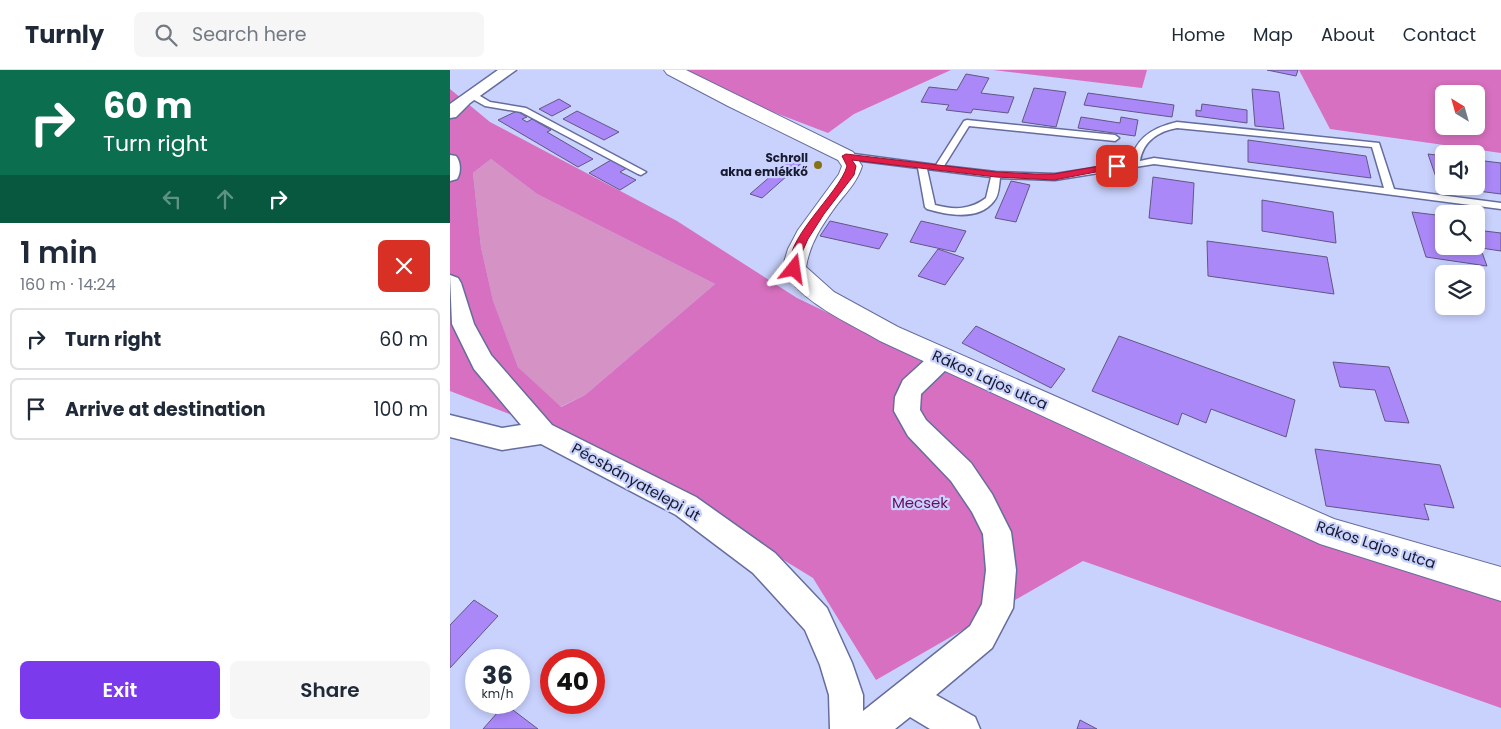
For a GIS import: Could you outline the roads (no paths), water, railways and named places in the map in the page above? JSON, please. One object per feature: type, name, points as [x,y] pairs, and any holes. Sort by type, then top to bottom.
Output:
[{"type":"street","points":[[450,113],[472,94],[508,70]]},
{"type":"street","points":[[673,70],[734,102],[846,156]]},
{"type":"street","name":"Rákos Lajos utca","points":[[846,156],[852,166],[849,175],[821,212],[804,239],[796,257],[794,269],[802,279],[841,307],[889,334],[1331,533],[1501,584]]},
{"type":"street","points":[[450,160],[450,175]]},
{"type":"street","name":"Pécsbányatelepi út","points":[[450,283],[463,324],[482,362],[544,433],[686,506],[764,563],[816,619],[836,663],[846,695],[846,729]]},
{"type":"street","points":[[868,729],[980,637],[997,608],[1001,570],[997,532],[982,503],[961,472],[917,428],[907,411],[907,398],[912,387],[943,358]]},
{"type":"street","points":[[450,426],[502,439],[544,433]]},
{"type":"street","points":[[908,696],[963,729]]},
{"type":"lane","points":[[472,94],[488,104],[523,110],[641,172]]},
{"type":"lane","points":[[938,168],[967,123],[1115,138]]},
{"type":"lane","points":[[1135,164],[1135,152],[1142,142],[1163,127],[1177,125],[1376,145],[1390,192]]},
{"type":"lane","points":[[846,156],[996,175],[1054,177],[1154,161],[1501,206]]},
{"type":"lane","points":[[922,166],[930,207],[948,212],[978,210],[991,199],[996,175]]},
{"type":"place","name":"Schroll akna emlékkő","points":[[818,165]]},
{"type":"park label","name":"Mecsek","points":[[920,503]]}]
